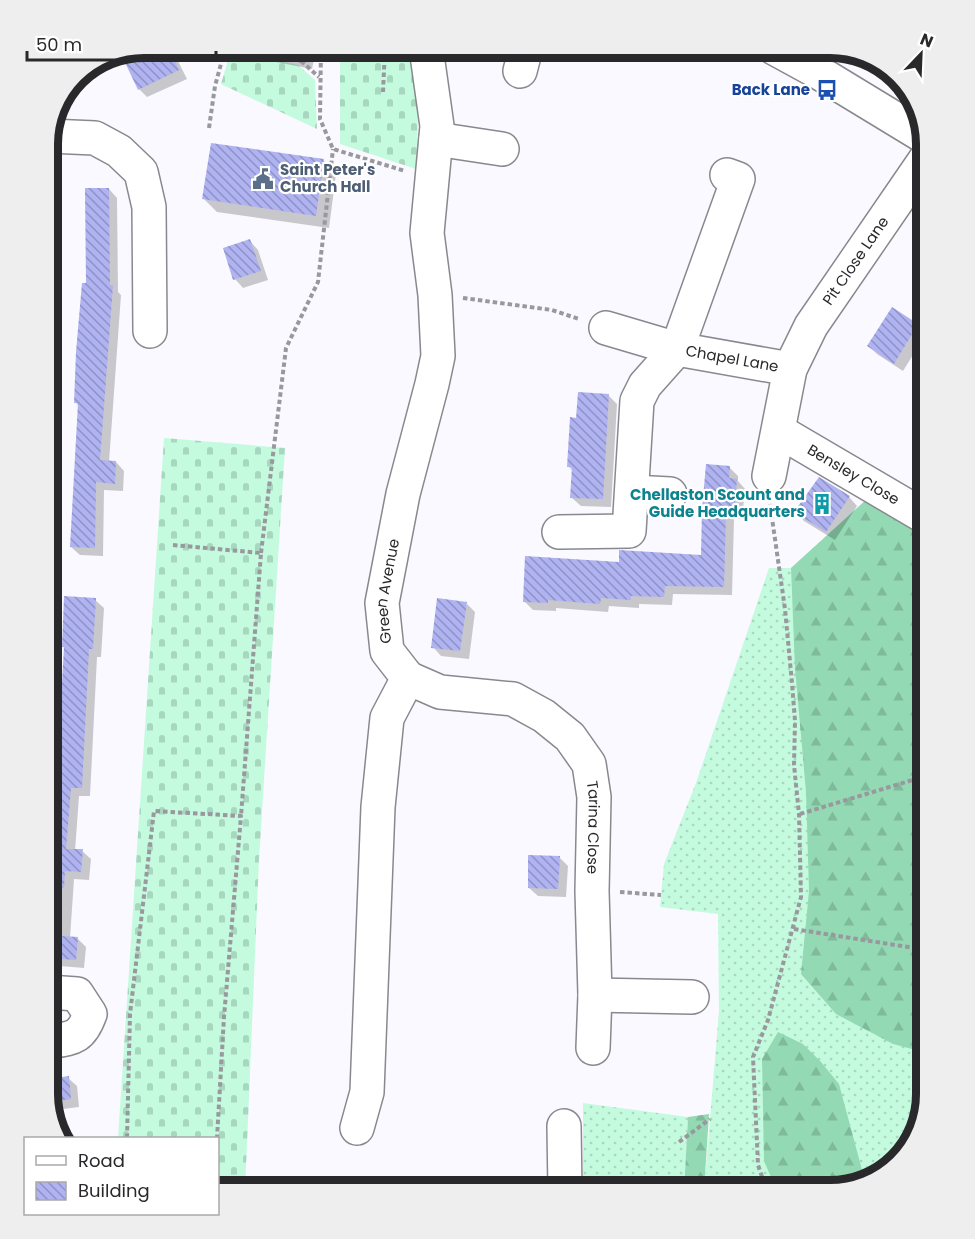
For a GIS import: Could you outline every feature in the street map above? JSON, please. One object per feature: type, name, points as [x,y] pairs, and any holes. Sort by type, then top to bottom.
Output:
[{"type":"street","name":"Green Avenue","points":[[408,678],[387,651],[382,603],[403,494],[438,356],[435,295],[427,233],[437,126],[427,58]]},
{"type":"street","points":[[794,59],[916,131]]},
{"type":"street","points":[[59,136],[95,138],[119,151],[141,172],[149,207],[150,331]]},
{"type":"street","points":[[436,139],[502,149]]},
{"type":"street","name":"Pit Close Lane","points":[[769,476],[790,369],[812,326],[916,173]]},
{"type":"street","points":[[677,348],[738,179],[727,175]]},
{"type":"street","name":"Chapel Lane","points":[[606,328],[677,348],[790,369]]},
{"type":"street","name":"Chapel Lane","points":[[559,532],[629,531],[637,401],[645,385],[677,348]]},
{"type":"street","name":"Bensley Close","points":[[778,434],[789,437],[916,512]]},
{"type":"street","points":[[632,492],[670,494]]},
{"type":"street","points":[[357,1128],[367,1092],[378,807],[387,718],[408,678]]},
{"type":"street","name":"Tarina Close","points":[[408,678],[440,692],[513,699],[544,716],[570,737],[589,764],[594,797],[592,891],[595,995],[592,1048]]},
{"type":"street","points":[[58,993],[77,994],[90,1014],[84,1029],[72,1039],[58,1041]]},
{"type":"street","points":[[595,995],[692,997]]},
{"type":"street","points":[[564,1126],[565,1180]]},
{"type":"path","points":[[209,128],[215,86],[223,58]]},
{"type":"path","points":[[285,58],[302,62],[319,78]]},
{"type":"path","points":[[302,62],[310,58]]},
{"type":"path","points":[[217,1137],[224,1017],[242,816],[261,553],[286,348],[318,282],[333,149],[320,119],[320,58]]},
{"type":"path","points":[[383,92],[385,58]]},
{"type":"path","points":[[333,149],[432,179]]},
{"type":"path","points":[[435,295],[552,310],[606,328]]},
{"type":"path","points":[[763,1180],[758,1165],[753,1057],[768,1020],[801,897],[800,814],[794,765],[795,721],[785,609],[768,488],[769,476]]},
{"type":"path","points":[[173,544],[261,553]]},
{"type":"path","points":[[800,814],[916,779]]},
{"type":"path","points":[[127,1137],[130,1014],[154,811],[242,816]]},
{"type":"path","points":[[592,891],[661,895]]},
{"type":"path","points":[[794,929],[916,948]]},
{"type":"path","points":[[679,1142],[710,1119]]},
{"type":"green space","points":[[229,58],[268,58],[298,65],[315,80],[317,129],[221,84]]},
{"type":"green space","points":[[340,58],[410,58],[418,115],[416,169],[340,144]]},
{"type":"green space","points":[[164,438],[285,448],[259,859],[245,1180],[219,1180],[219,1137],[118,1137]]},
{"type":"green space","points":[[867,499],[916,528],[916,1106],[910,1128],[895,1151],[878,1166],[858,1176],[842,1180],[705,1180],[719,1011],[718,914],[660,907],[664,864],[696,783],[769,568],[791,568]]},
{"type":"green space","points":[[867,499],[916,528],[916,1050],[893,1044],[836,1014],[801,974],[809,891],[806,792],[795,668],[791,568]]},
{"type":"green space","points":[[778,1032],[803,1044],[821,1062],[839,1084],[863,1174],[842,1180],[772,1180],[764,1161],[762,1059]]},
{"type":"green space","points":[[583,1103],[688,1117],[685,1180],[583,1180]]},
{"type":"green space","points":[[709,1114],[705,1180],[685,1180],[688,1117]]},
{"type":"building","points":[[144,58],[174,58],[179,70],[138,90],[124,61]]},
{"type":"building","name":"Saint Peter's Church Hall","points":[[211,143],[324,159],[316,216],[202,199]]},
{"type":"building","points":[[85,188],[109,188],[110,285],[113,285],[100,460],[116,461],[115,484],[96,482],[95,548],[70,547],[78,403],[74,403],[76,352],[82,283],[86,283]]},
{"type":"building","points":[[250,239],[261,271],[233,280],[223,248]]},
{"type":"building","points":[[892,307],[916,323],[916,327],[894,364],[867,346]]},
{"type":"building","points":[[578,392],[609,394],[603,499],[570,498],[572,467],[567,467],[570,417],[576,418]]},
{"type":"building","points":[[706,464],[730,466],[729,478],[737,479],[734,512],[726,511],[724,587],[665,586],[664,597],[631,596],[631,600],[601,598],[600,604],[548,600],[548,603],[523,602],[525,556],[619,562],[619,550],[701,555]]},
{"type":"building","name":"Chellaston Scount and Guide Headquarters","points":[[819,477],[850,496],[826,532],[794,512]]},
{"type":"building","points":[[64,596],[96,598],[93,649],[89,649],[82,788],[71,788],[66,849],[83,849],[81,872],[65,871],[64,888],[58,888],[58,736],[64,647],[62,647]]},
{"type":"building","points":[[437,598],[467,602],[460,651],[431,648]]},
{"type":"building","points":[[528,855],[560,856],[558,889],[528,888]]},
{"type":"building","points":[[58,936],[78,937],[76,960],[58,959]]},
{"type":"building","points":[[69,1076],[71,1099],[59,1101],[58,1078]]},
{"type":"place","name":"Back Lane","points":[[827,90]]},
{"type":"place","name":"Saint Peter's Church Hall","points":[[263,179]]},
{"type":"place","name":"Chellaston Scount and Guide Headquarters","points":[[822,504]]}]
